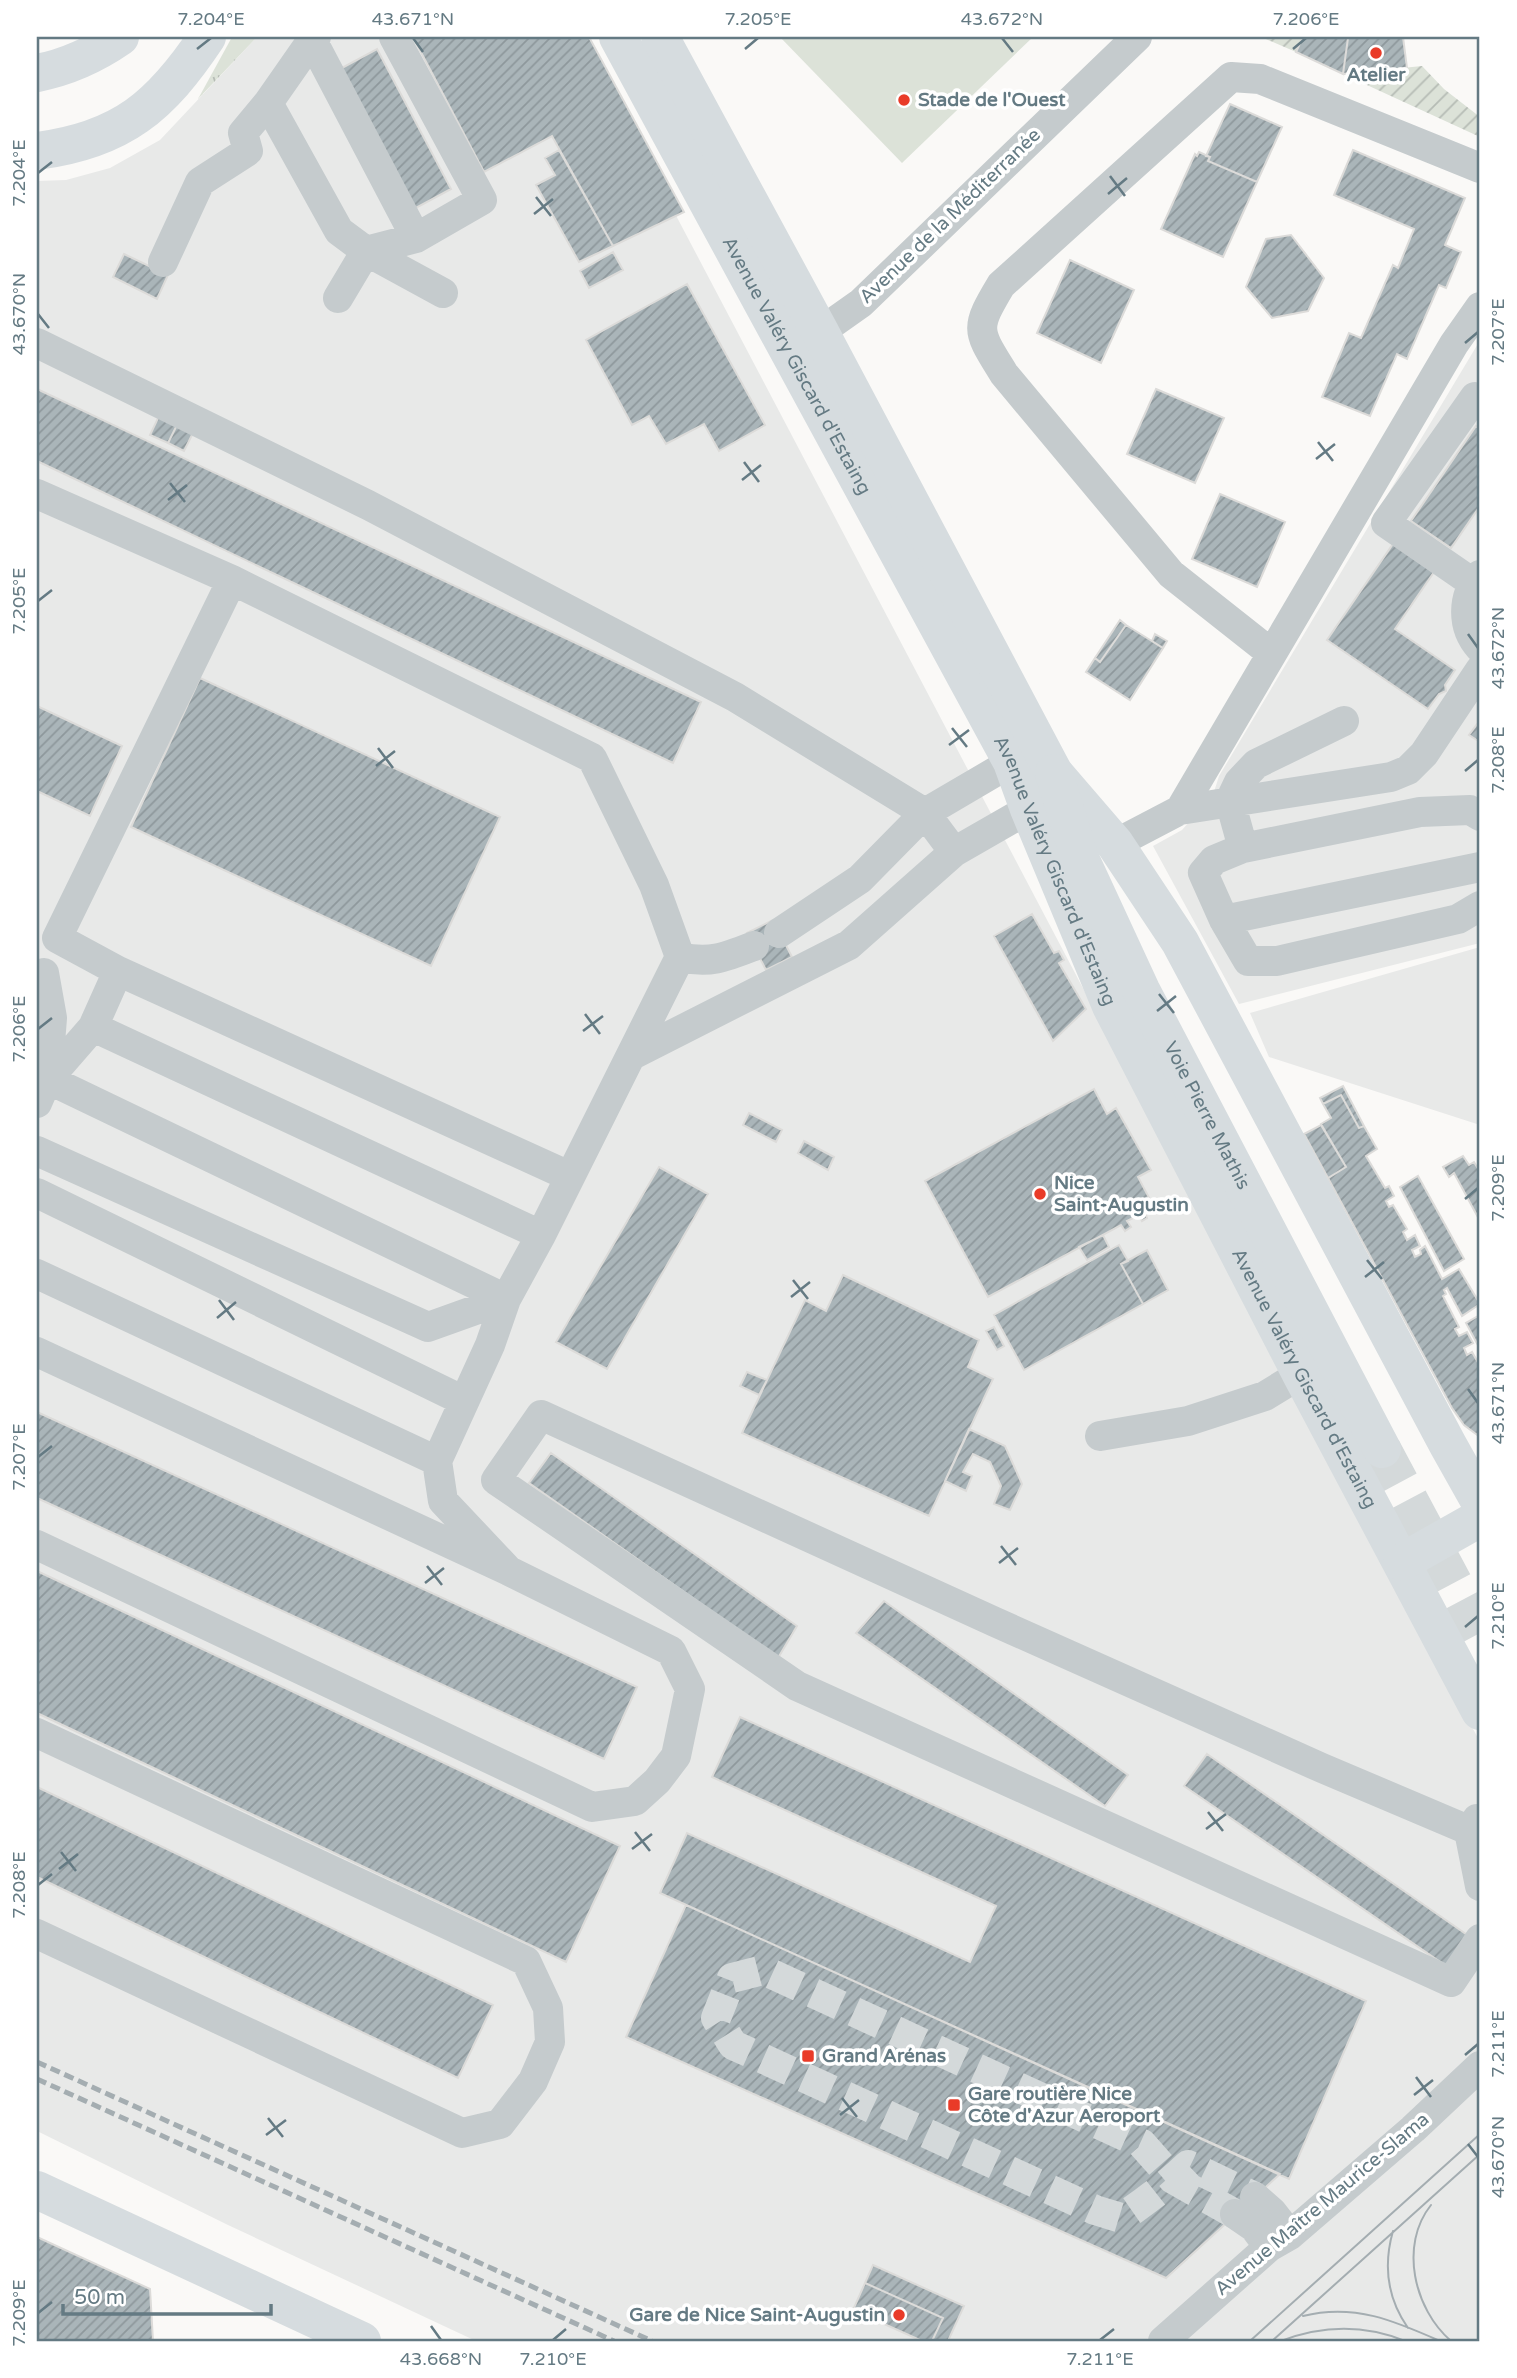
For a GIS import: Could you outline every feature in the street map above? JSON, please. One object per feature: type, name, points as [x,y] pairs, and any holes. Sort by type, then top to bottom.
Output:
[{"type":"main road","points":[[37,74],[62,68],[100,51],[120,37]]},
{"type":"main road","points":[[37,151],[63,148],[93,138],[115,130],[142,114],[169,88],[207,37]]},
{"type":"main road","name":"Avenue Valéry Giscard d'Estaing","points":[[618,37],[1012,762],[1111,1006],[1301,1374],[1480,1711]]},
{"type":"main road","name":"Avenue Valéry Giscard d'Estaing","points":[[660,37],[1054,773],[1115,844],[1180,942],[1480,1502]]},
{"type":"main road","name":"Voie Pierre Mathis","points":[[1054,773],[1079,856],[1141,990],[1382,1449]]},
{"type":"main road","points":[[1402,1562],[1480,1518]]},
{"type":"main road","points":[[37,2190],[362,2341]]},
{"type":"street","points":[[338,298],[366,251],[416,238],[482,200],[394,37]]},
{"type":"street","name":"Avenue de la Méditerranée","points":[[820,332],[861,303],[1137,37]]},
{"type":"street","points":[[163,261],[200,182],[248,151],[243,133],[314,38],[416,238]]},
{"type":"street","points":[[1271,653],[1171,574],[1004,374],[983,340],[982,316],[1001,285],[1231,77],[1260,79],[1480,168]]},
{"type":"street","points":[[268,103],[339,231],[366,251],[443,293]]},
{"type":"street","points":[[1180,810],[1454,344],[1480,307]]},
{"type":"street","points":[[37,343],[368,505],[723,690],[925,813],[954,852]]},
{"type":"street","points":[[1480,401],[1475,397],[1387,523],[1477,579],[1467,599],[1466,615],[1469,631],[1480,648]]},
{"type":"street","points":[[37,494],[232,580],[592,758],[654,886],[680,957],[541,1235],[506,1299],[490,1345],[437,1461],[443,1502],[509,1571]]},
{"type":"street","points":[[40,1085],[52,1018],[41,977],[57,938],[232,580]]},
{"type":"street","points":[[1115,844],[1180,810],[1391,777],[1408,770],[1423,754],[1480,670]]},
{"type":"street","points":[[1243,848],[1230,801],[1239,782],[1256,764],[1343,721]]},
{"type":"street","points":[[680,957],[699,962],[721,959],[767,940],[860,879],[925,813],[1012,762]]},
{"type":"street","points":[[1408,770],[1420,813]]},
{"type":"street","points":[[632,1055],[849,945],[954,852],[1029,809]]},
{"type":"street","points":[[1480,816],[1470,810],[1420,813],[1243,848],[1214,860],[1203,873],[1224,920],[1248,961],[1277,961],[1458,919],[1480,906]]},
{"type":"street","points":[[1224,920],[1480,867]]},
{"type":"street","points":[[57,938],[118,971],[569,1176]]},
{"type":"street","points":[[40,1085],[93,1027],[118,971]]},
{"type":"street","points":[[93,1027],[541,1235]]},
{"type":"street","points":[[40,1085],[506,1299]]},
{"type":"street","points":[[37,1151],[428,1327],[506,1299]]},
{"type":"street","points":[[37,1193],[464,1401]]},
{"type":"street","points":[[37,1274],[437,1461]]},
{"type":"street","points":[[37,1352],[509,1571],[671,1651],[690,1689],[676,1756],[657,1781],[635,1801],[592,1807],[37,1545]]},
{"type":"street","points":[[1100,1436],[1188,1421],[1265,1396],[1301,1374]]},
{"type":"street","points":[[1480,1886],[1477,1827],[1322,1768],[541,1415],[496,1480],[797,1686],[1451,1982],[1480,1939]]},
{"type":"street","points":[[37,1733],[526,1961],[548,2008],[550,2042],[533,2081],[500,2123],[462,2133],[37,1934]]},
{"type":"street","name":"Avenue Maître Maurice-Slama","points":[[1163,2341],[1413,2129],[1480,2066]]},
{"type":"street","points":[[1181,2341],[1279,2256],[1279,2241],[1272,2212],[1245,2206]]},
{"type":"shaded area","name":"Grand Arénas","points":[[257,37],[582,37],[1480,1742],[1480,2341],[476,2341],[228,2225],[37,2131],[37,181],[66,180],[110,168],[160,140]]},
{"type":"shaded area","points":[[1479,342],[1480,943],[1239,1004],[1153,846],[1182,830],[1213,795],[1219,776]]},
{"type":"shaded area","points":[[1480,947],[1480,1125],[1269,1057],[1250,1013]]},
{"type":"green space","points":[[232,37],[257,37],[198,99]]},
{"type":"green space","name":"Stade de l'Ouest","points":[[780,37],[1033,37],[902,163]]},
{"type":"green space","points":[[1261,37],[1303,37],[1296,52]]},
{"type":"green space","points":[[1422,66],[1444,89],[1480,117],[1480,137],[1343,74]]},
{"type":"building","points":[[413,37],[589,37],[684,212],[613,246],[552,136],[484,172]]},
{"type":"building","points":[[1303,37],[1348,38],[1343,74],[1296,52]]},
{"type":"building","name":"Atelier","points":[[1403,37],[1407,68],[1343,74],[1348,38]]},
{"type":"building","points":[[377,49],[451,189],[414,209],[340,69]]},
{"type":"building","points":[[1230,104],[1282,127],[1257,182],[1208,161],[1210,157],[1206,156]]},
{"type":"building","points":[[559,150],[613,246],[579,262],[536,185],[555,175],[545,158]]},
{"type":"building","points":[[1353,150],[1465,198],[1445,245],[1461,252],[1446,288],[1439,285],[1407,359],[1397,354],[1370,416],[1322,397],[1349,333],[1361,338],[1393,265],[1398,268],[1414,229],[1334,195]]},
{"type":"building","points":[[1199,152],[1210,157],[1208,161],[1257,182],[1223,257],[1161,229],[1195,154],[1197,156]]},
{"type":"building","points":[[1291,235],[1324,278],[1308,311],[1272,318],[1246,287],[1266,239]]},
{"type":"building","points":[[613,252],[623,270],[589,288],[580,271]]},
{"type":"building","points":[[124,254],[168,275],[157,299],[113,277]]},
{"type":"building","points":[[1070,260],[1134,290],[1101,363],[1037,333]]},
{"type":"building","points":[[687,284],[765,425],[719,451],[704,424],[666,444],[649,416],[632,425],[586,340]]},
{"type":"building","points":[[37,389],[701,702],[673,763],[37,461]]},
{"type":"building","points":[[1156,389],[1224,418],[1195,483],[1127,454]]},
{"type":"building","points":[[159,416],[177,425],[168,443],[150,435]]},
{"type":"building","points":[[177,425],[193,433],[184,451],[168,443]]},
{"type":"building","points":[[1476,426],[1480,429],[1480,506],[1451,548],[1411,521]]},
{"type":"building","points":[[1220,494],[1285,522],[1257,587],[1192,559]]},
{"type":"building","points":[[1393,544],[1434,572],[1395,629],[1455,670],[1445,685],[1446,691],[1439,694],[1428,709],[1327,640]]},
{"type":"building","points":[[1120,620],[1126,625],[1100,662],[1095,658]]},
{"type":"building","points":[[1126,625],[1163,648],[1130,700],[1086,672],[1095,658],[1100,662]]},
{"type":"building","points":[[1155,634],[1167,641],[1163,648],[1152,641]]},
{"type":"building","points":[[200,678],[500,817],[431,966],[131,827]]},
{"type":"building","points":[[37,706],[122,746],[90,816],[37,791]]},
{"type":"building","points":[[1480,720],[1480,742],[1469,735]]},
{"type":"building","points":[[1032,914],[1054,953],[1059,951],[1064,960],[1059,963],[1086,1009],[1053,1041],[994,936]]},
{"type":"building","points":[[773,920],[792,957],[766,970],[747,933]]},
{"type":"building","points":[[1343,1086],[1364,1126],[1359,1128],[1341,1095],[1323,1104],[1320,1098]]},
{"type":"building","name":"Nice Saint-Augustin","points":[[1094,1089],[1107,1114],[1116,1108],[1151,1170],[1138,1177],[1154,1207],[1145,1212],[1147,1218],[1142,1221],[1139,1215],[1127,1221],[1131,1227],[1125,1231],[1121,1225],[988,1297],[925,1181]]},
{"type":"building","points":[[1341,1095],[1359,1128],[1364,1126],[1377,1149],[1366,1156],[1385,1188],[1389,1186],[1394,1196],[1386,1201],[1389,1207],[1393,1205],[1407,1229],[1403,1232],[1407,1240],[1415,1235],[1420,1246],[1412,1250],[1415,1257],[1421,1254],[1420,1250],[1425,1246],[1442,1279],[1459,1269],[1480,1304],[1462,1316],[1447,1288],[1444,1290],[1446,1294],[1443,1296],[1459,1327],[1455,1329],[1459,1336],[1467,1332],[1473,1343],[1464,1348],[1467,1355],[1472,1352],[1480,1366],[1480,1437],[1464,1425],[1452,1408],[1328,1178],[1346,1167],[1321,1124],[1331,1118],[1323,1104]]},
{"type":"building","points":[[749,1113],[782,1130],[776,1142],[743,1125]]},
{"type":"building","points":[[1321,1125],[1346,1167],[1328,1178],[1304,1134]]},
{"type":"building","points":[[804,1141],[834,1157],[828,1170],[798,1153]]},
{"type":"building","points":[[1463,1156],[1469,1165],[1474,1162],[1480,1172],[1480,1221],[1454,1173],[1449,1177],[1443,1167]]},
{"type":"building","points":[[659,1167],[708,1194],[607,1369],[556,1342]]},
{"type":"building","points":[[1418,1176],[1464,1259],[1444,1271],[1400,1187]]},
{"type":"building","points":[[1103,1235],[1109,1247],[1087,1260],[1079,1247]]},
{"type":"building","points":[[1119,1245],[1128,1261],[1121,1264],[1143,1304],[1024,1370],[994,1315]]},
{"type":"building","points":[[1147,1250],[1168,1290],[1143,1304],[1121,1264]]},
{"type":"building","points":[[843,1275],[979,1340],[968,1367],[993,1379],[929,1516],[742,1433],[805,1300],[826,1311]]},
{"type":"building","points":[[1480,1315],[1480,1349],[1466,1323]]},
{"type":"building","points":[[994,1327],[1004,1346],[997,1350],[986,1331]]},
{"type":"building","points":[[747,1372],[767,1380],[759,1395],[740,1386]]},
{"type":"building","points":[[37,1412],[637,1687],[604,1759],[37,1498]]},
{"type":"building","points":[[969,1429],[1005,1446],[1022,1484],[1010,1510],[994,1504],[1001,1486],[990,1462],[973,1454],[963,1472],[972,1476],[966,1491],[945,1481]]},
{"type":"building","points":[[551,1453],[797,1626],[778,1658],[529,1483]]},
{"type":"building","points":[[37,1571],[620,1846],[566,1962],[37,1713]]},
{"type":"building","points":[[884,1601],[1128,1775],[1105,1806],[856,1633]]},
{"type":"building","points":[[740,1717],[1366,2001],[1289,2179],[660,1893],[687,1833],[970,1962],[996,1906],[712,1777]]},
{"type":"building","points":[[1207,1754],[1473,1939],[1452,1970],[1184,1786]]},
{"type":"building","points":[[37,1787],[493,2005],[458,2078],[37,1877]]},
{"type":"building","name":"Gare routière Nice Côte d'Azur Aeroport","points":[[686,1905],[1280,2174],[1166,2278],[626,2037]]},
{"type":"building","points":[[37,2237],[150,2289],[153,2341],[37,2341]]},
{"type":"building","points":[[873,2265],[964,2306],[948,2341],[922,2341],[853,2310]]},
{"type":"building","name":"Gare de Nice Saint-Augustin","points":[[865,2283],[943,2318],[932,2341],[922,2341],[853,2310]]},
{"type":"building","points":[[663,2309],[672,2313],[668,2322],[659,2318]]},
{"type":"tunnel","points":[[1382,1449],[1480,1633]]},
{"type":"tunnel","points":[[1235,2214],[1173,2179],[1142,2144],[763,1970],[732,1978],[716,2018],[733,2045],[1095,2210],[1121,2218],[1156,2193],[1172,2179],[1180,2172],[1188,2165],[1255,2197]]},
{"type":"tram line","points":[[1250,2341],[1480,2134]]},
{"type":"tram line","points":[[1272,2341],[1480,2154]]},
{"type":"tram line","points":[[1431,2205],[1421,2221],[1415,2239],[1415,2276],[1428,2312],[1438,2328],[1451,2341]]},
{"type":"tram line","points":[[1393,2231],[1388,2257],[1389,2281],[1395,2305],[1408,2328]]},
{"type":"tram line","points":[[1303,2316],[1340,2312],[1374,2316],[1440,2341]]},
{"type":"tram line","points":[[1281,2341],[1328,2329],[1358,2329],[1405,2341]]},
{"type":"railway","points":[[37,2062],[652,2341]]},
{"type":"railway","points":[[37,2079],[614,2341]]},
{"type":"place","name":"Atelier","points":[[1376,53]]},
{"type":"place","name":"Stade de l'Ouest","points":[[904,100]]},
{"type":"place","name":"Nice Saint-Augustin","points":[[1040,1194]]},
{"type":"place","name":"Grand Arénas","points":[[808,2056]]},
{"type":"place","name":"Gare routière Nice Côte d'Azur Aeroport","points":[[954,2105]]},
{"type":"place","name":"Gare de Nice Saint-Augustin","points":[[899,2315]]}]
